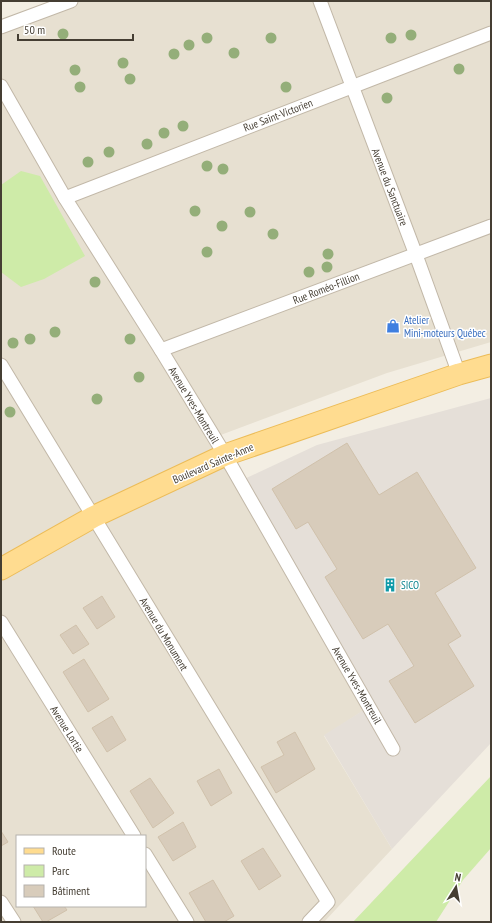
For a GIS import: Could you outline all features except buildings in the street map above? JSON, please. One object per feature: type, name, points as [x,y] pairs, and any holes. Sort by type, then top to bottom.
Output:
[{"type":"main road","name":"Boulevard Sainte-Anne","points":[[1,569],[93,517],[225,455],[459,374],[491,365]]},
{"type":"main road","name":"Boulevard Sainte-Anne","points":[[459,374],[491,368]]},
{"type":"street","points":[[1,27],[71,1]]},
{"type":"street","name":"Avenue du Sanctuaire","points":[[320,1],[416,254],[459,374]]},
{"type":"street","name":"Rue Saint-Victorien","points":[[65,198],[491,33]]},
{"type":"street","name":"Avenue Yves-Montreuil","points":[[1,86],[65,198],[225,455],[393,749]]},
{"type":"street","name":"Rue Roméo-Fillion","points":[[161,350],[491,226]]},
{"type":"street","name":"Avenue du Monument","points":[[1,365],[328,902],[309,922]]},
{"type":"street","name":"Avenue Lortie","points":[[1,622],[133,835]]},
{"type":"street","points":[[146,856],[187,922]]},
{"type":"street","points":[[1,902],[14,922]]},
{"type":"shaded area","points":[[71,1],[491,1],[491,342],[387,373],[218,436],[240,481],[375,703],[324,736],[392,849],[324,922],[1,922],[1,27]]},
{"type":"shaded area","points":[[491,398],[491,743],[392,849],[324,735],[375,703],[240,481],[317,445]]},
{"type":"green space","points":[[21,171],[40,176],[85,256],[44,279],[21,287],[1,272],[1,185]]},
{"type":"green space","points":[[491,776],[491,848],[463,880],[436,922],[353,922]]},
{"type":"place","name":"Atelier Mini-moteurs Québec","points":[[393,326]]},
{"type":"place","name":"SICO","points":[[390,585]]}]
